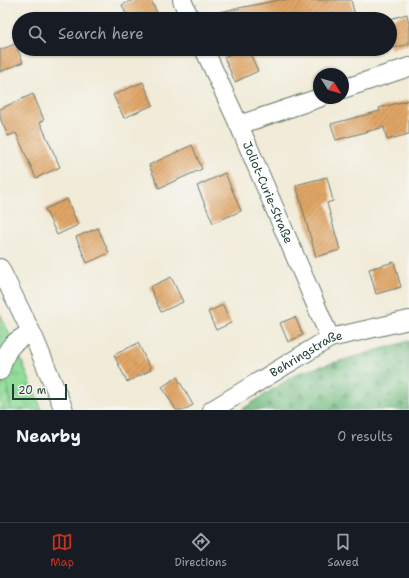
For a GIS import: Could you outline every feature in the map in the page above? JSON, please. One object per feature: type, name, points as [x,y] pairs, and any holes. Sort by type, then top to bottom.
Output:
[{"type":"street","points":[[182,0],[187,12]]},
{"type":"street","name":"Joliot-Curie-Straße","points":[[207,56],[239,125],[330,338]]},
{"type":"street","points":[[349,87],[409,67]]},
{"type":"street","points":[[239,125],[313,100]]},
{"type":"street","points":[[0,268],[31,332],[64,410]]},
{"type":"street","name":"Behringstraße","points":[[212,410],[330,338],[409,320]]},
{"type":"street","points":[[0,371],[5,353],[14,341],[31,332]]},
{"type":"green space","points":[[0,313],[20,357],[6,373],[11,410],[0,410]]},
{"type":"green space","points":[[409,341],[409,410],[241,410],[298,373]]},
{"type":"green space","points":[[20,357],[42,410],[11,410],[6,372]]},
{"type":"building","points":[[133,0],[151,0],[157,12],[125,12],[122,5]]},
{"type":"building","points":[[279,0],[351,0],[354,12],[219,12]]},
{"type":"building","points":[[407,14],[409,24],[409,44],[397,47],[397,17]]},
{"type":"building","points":[[12,45],[12,56],[20,56],[23,62],[0,72],[0,50]]},
{"type":"building","points":[[251,56],[258,71],[235,82],[224,57]]},
{"type":"building","points":[[143,82],[153,105],[124,118],[113,95]]},
{"type":"building","points":[[33,94],[44,120],[40,122],[60,167],[36,178],[16,133],[8,136],[0,118],[0,109]]},
{"type":"building","points":[[409,100],[409,134],[387,140],[384,127],[336,140],[331,124],[380,111],[379,108]]},
{"type":"building","points":[[192,145],[202,169],[159,188],[149,165]]},
{"type":"building","points":[[225,173],[241,211],[213,223],[197,186]]},
{"type":"building","points":[[327,177],[333,201],[327,203],[340,250],[316,257],[296,185]]},
{"type":"building","points":[[67,199],[78,225],[57,235],[45,209]]},
{"type":"building","points":[[98,228],[109,253],[87,263],[76,237]]},
{"type":"building","points":[[394,262],[401,287],[376,294],[369,269]]},
{"type":"building","points":[[171,277],[183,302],[161,312],[150,287]]},
{"type":"building","points":[[223,305],[231,323],[216,330],[208,312]]},
{"type":"building","points":[[295,317],[303,335],[288,342],[280,323]]},
{"type":"building","points":[[138,343],[151,370],[127,382],[114,355]]},
{"type":"building","points":[[177,377],[193,405],[184,410],[176,410],[162,387]]}]
